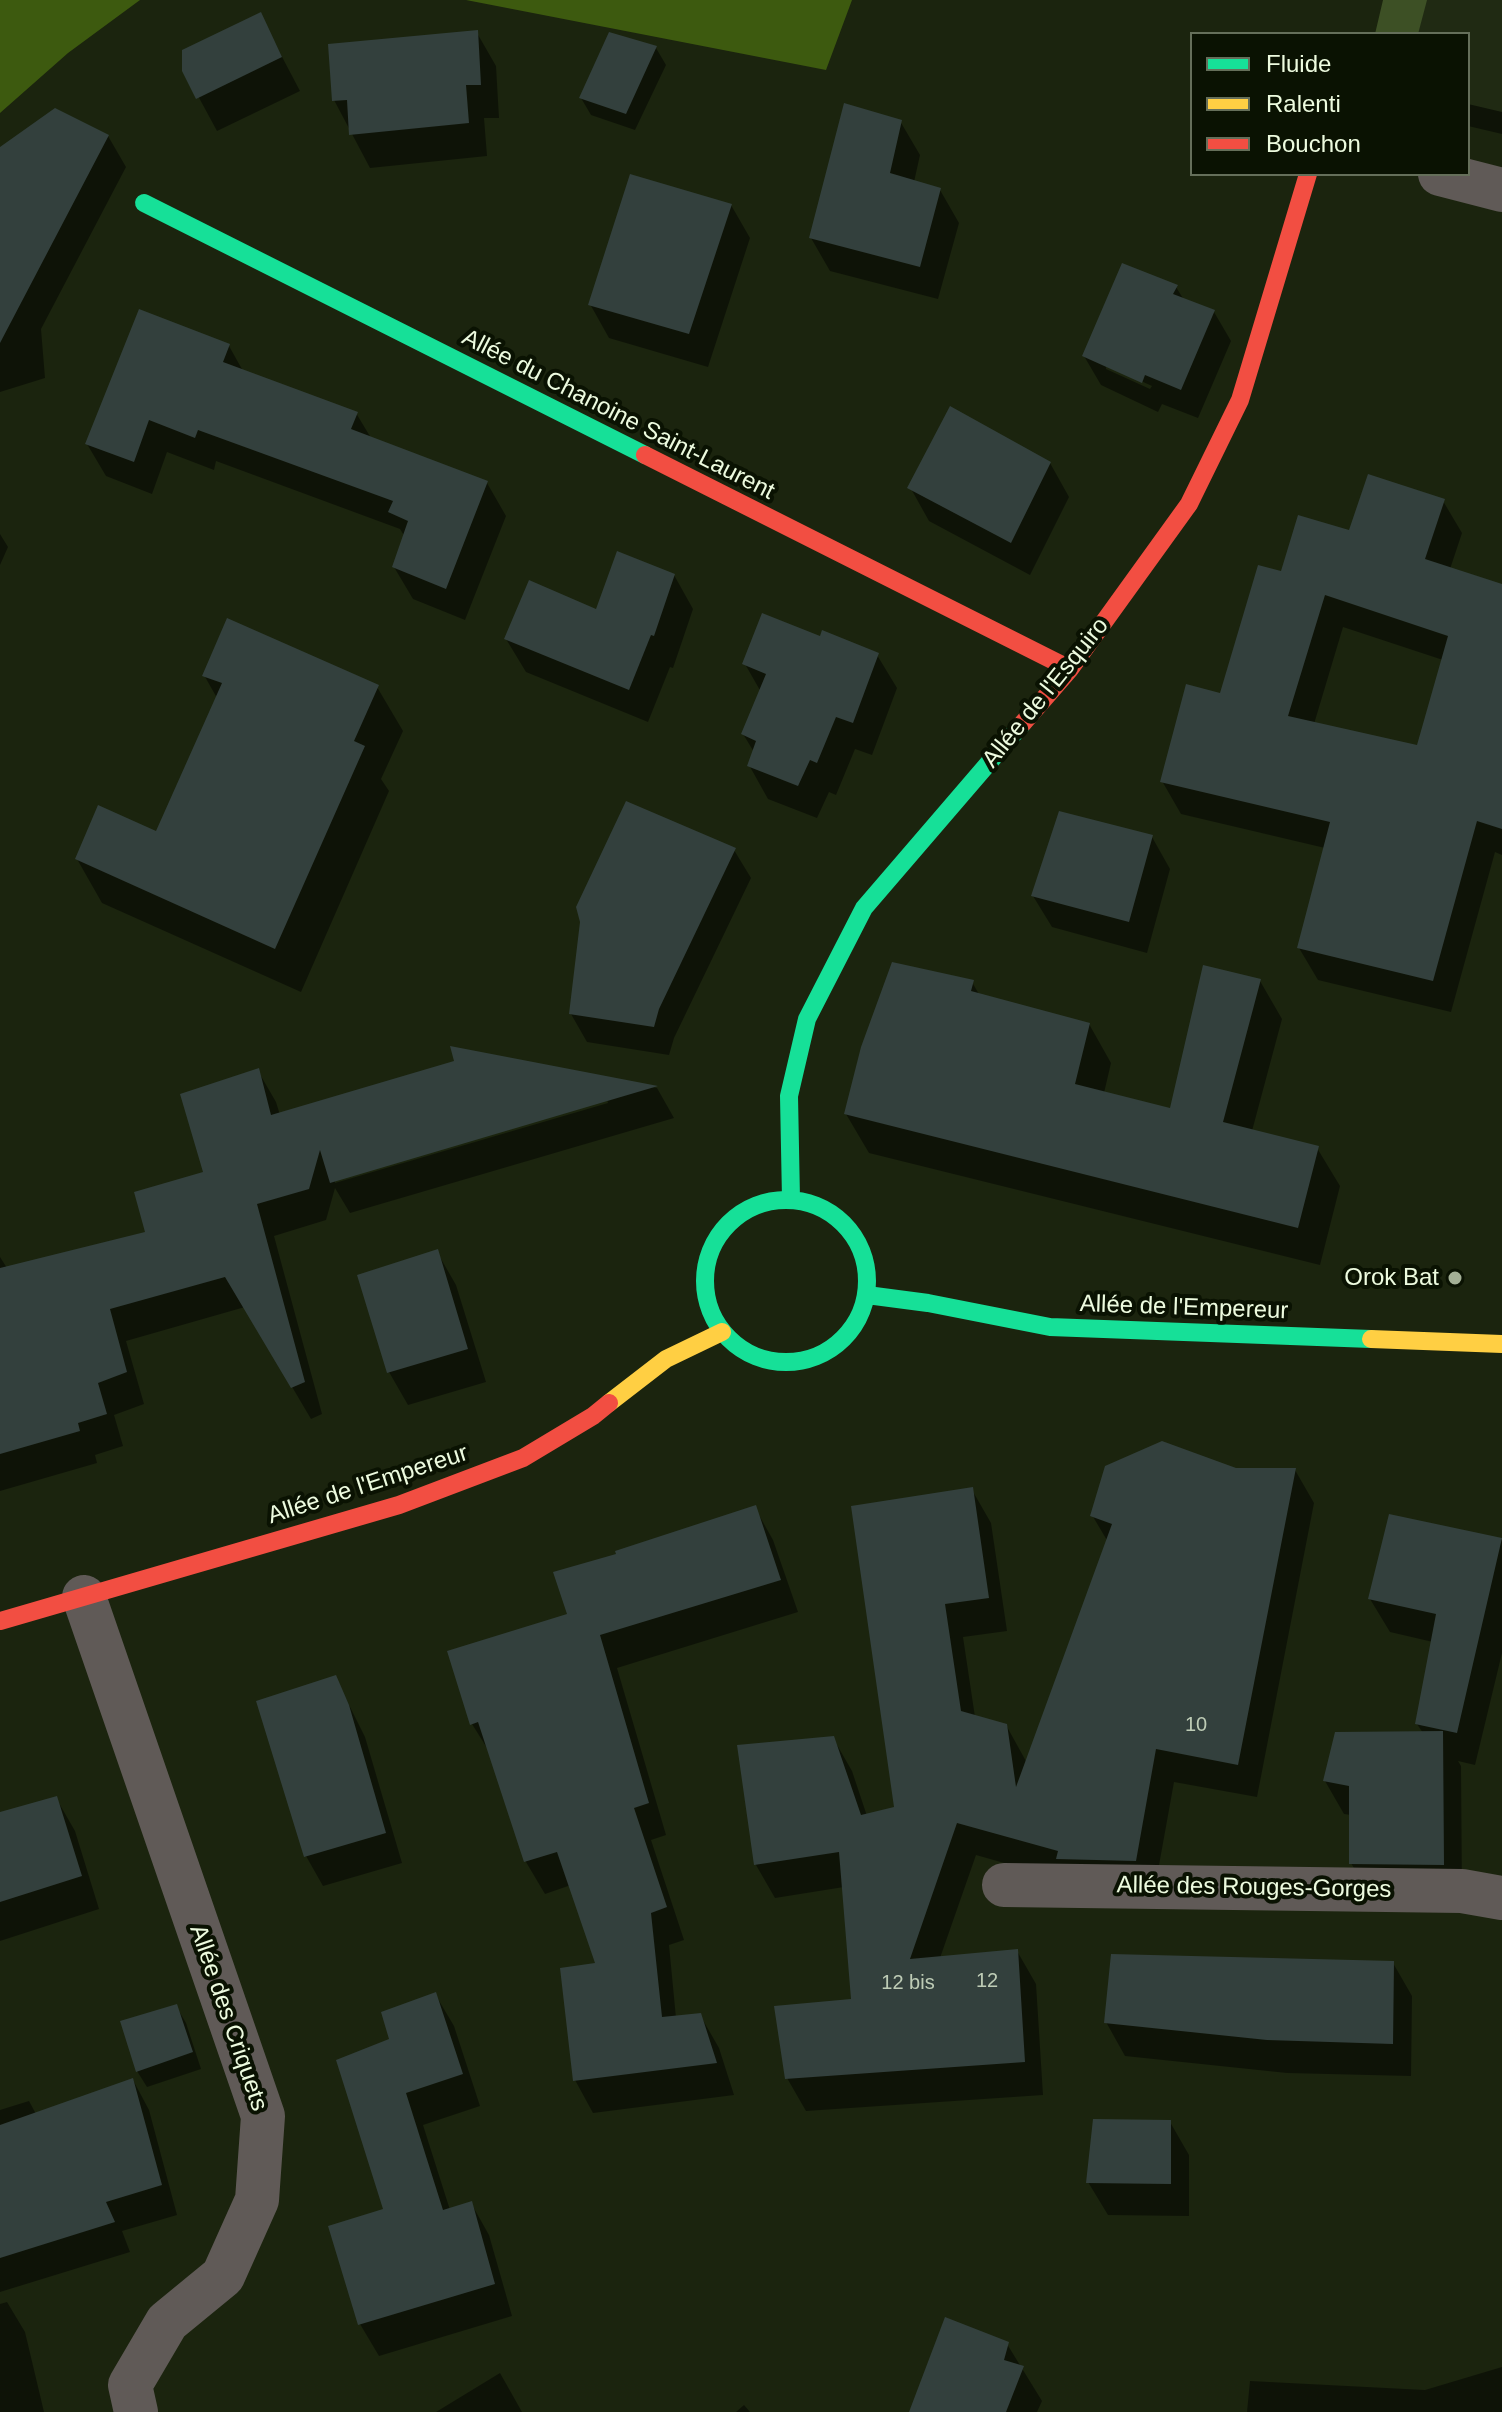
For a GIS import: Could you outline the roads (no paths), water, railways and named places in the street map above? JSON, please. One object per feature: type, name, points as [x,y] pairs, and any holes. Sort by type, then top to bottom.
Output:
[{"type":"street","name":"Allée de l'Esquiro","points":[[791,1199],[789,1096],[807,1019],[864,908],[1070,669],[1189,504],[1240,400],[1307,176]]},
{"type":"street","points":[[1448,176],[1502,190]]},
{"type":"street","name":"Allée du Chanoine Saint-Laurent","points":[[144,203],[1070,669]]},
{"type":"street","points":[[791,1199],[824,1208],[850,1230],[865,1260],[867,1295],[853,1329],[825,1354],[788,1364],[752,1355],[722,1332],[706,1299],[707,1261],[724,1228],[754,1206],[791,1199]]},
{"type":"street","name":"Allée de l'Empereur","points":[[867,1295],[928,1303],[1050,1327],[1502,1344]]},
{"type":"street","name":"Allée de l'Empereur","points":[[0,1621],[399,1505],[523,1458],[593,1416],[666,1359],[722,1332]]},
{"type":"street","name":"Allée des Criquets","points":[[84,1597],[263,2116],[257,2200],[223,2276],[167,2322],[130,2385],[136,2412]]},
{"type":"street","name":"Allée des Rouges-Gorges","points":[[1004,1885],[1462,1891],[1502,1898]]},
{"type":"place","name":"Orok Bat","points":[[1455,1278]]}]
